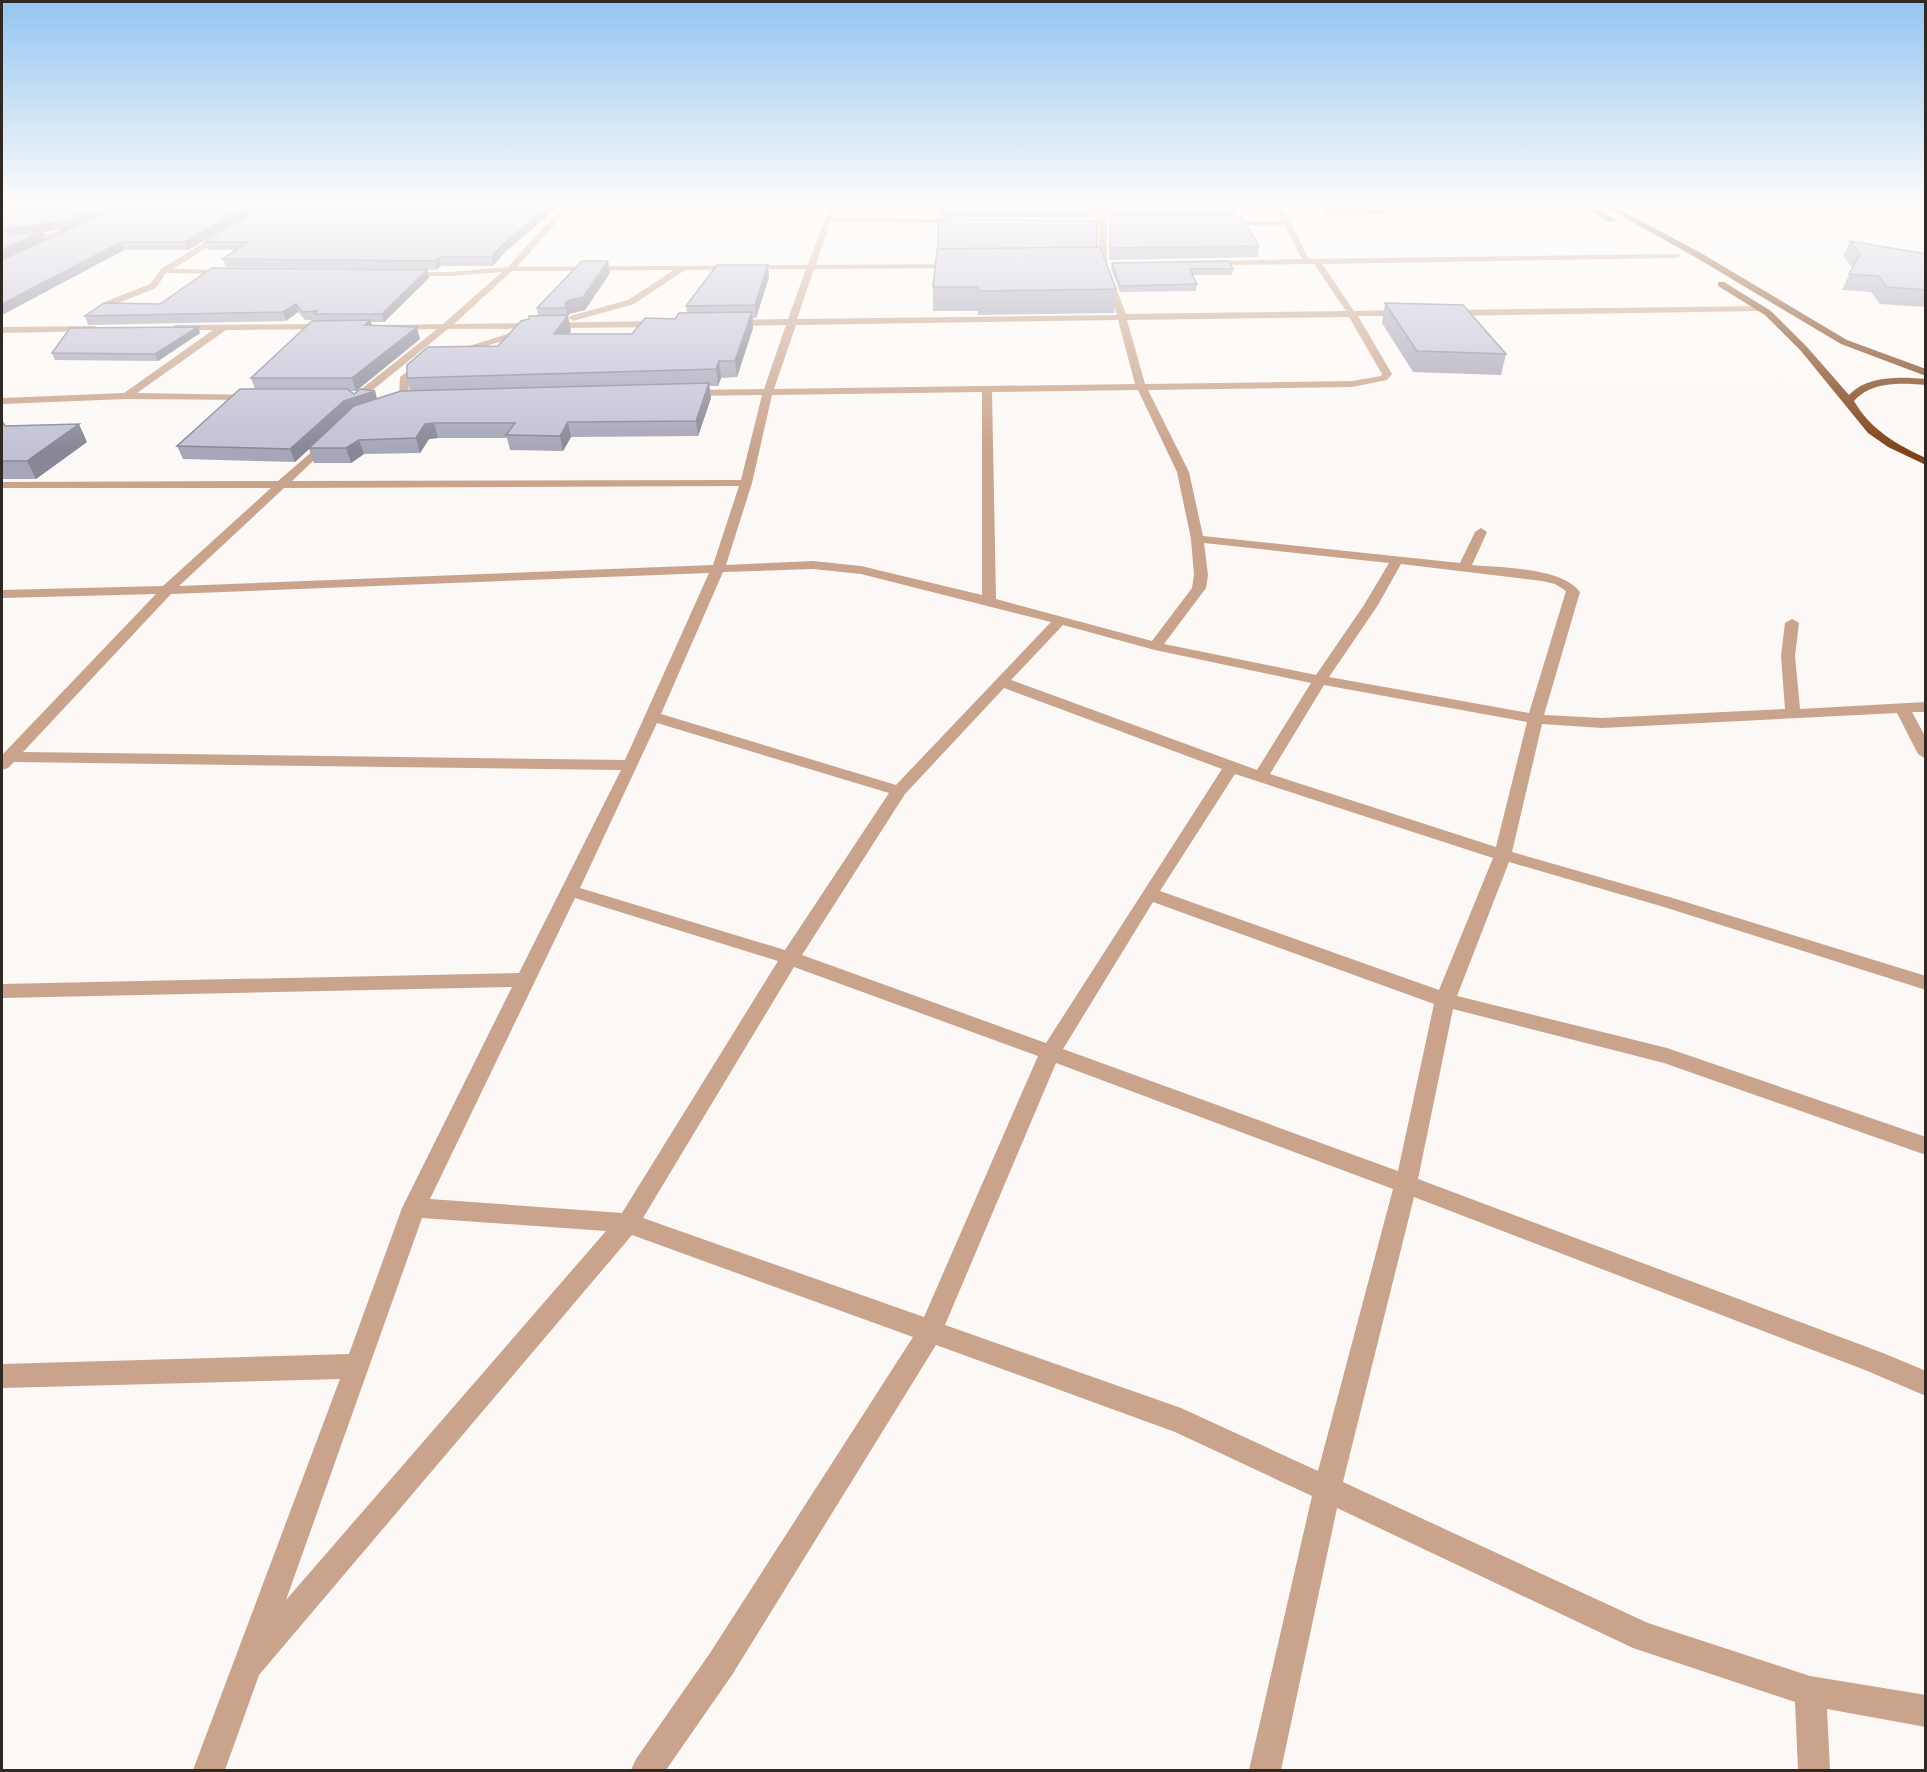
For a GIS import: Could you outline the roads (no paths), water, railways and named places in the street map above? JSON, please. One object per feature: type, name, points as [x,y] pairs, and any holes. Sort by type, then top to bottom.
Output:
[{"type":"highway","points":[[1726,287],[1761,308],[1804,349],[1850,401],[1855,414],[1871,430],[1891,444],[1926,462]]},
{"type":"highway","points":[[1751,287],[1844,342],[1926,374]]},
{"type":"highway","points":[[1850,401],[1855,393],[1868,386],[1889,382],[1926,382]]},
{"type":"street","points":[[71,329],[110,303],[151,287]]},
{"type":"street","points":[[404,400],[354,417],[371,397],[490,287]]},
{"type":"street","points":[[404,400],[404,379],[428,359],[631,302],[655,287]]},
{"type":"street","points":[[209,1770],[414,1208],[571,891],[654,717],[718,568],[746,483],[768,391],[806,287]]},
{"type":"street","points":[[1111,287],[1141,386],[1183,472],[1197,539],[1201,575],[1199,588],[1155,646]]},
{"type":"street","points":[[674,393],[1352,384],[1384,378],[1387,374],[1352,314],[1331,287]]},
{"type":"street","points":[[1434,313],[1761,308]]},
{"type":"street","points":[[722,323],[1422,313]]},
{"type":"street","points":[[387,327],[674,324]]},
{"type":"street","points":[[165,328],[340,327]]},
{"type":"street","points":[[127,396],[176,359],[223,328]]},
{"type":"street","points":[[2,330],[106,329]]},
{"type":"street","points":[[987,389],[989,601]]},
{"type":"street","points":[[2,401],[127,396],[266,397]]},
{"type":"street","points":[[348,396],[416,400]]},
{"type":"street","points":[[5,761],[167,590],[337,433]]},
{"type":"street","points":[[3,487],[746,483]]},
{"type":"street","points":[[1464,568],[1481,532]]},
{"type":"street","points":[[1197,539],[1318,549],[1396,561],[1558,580],[1569,585],[1573,592],[1535,719],[1503,855],[1445,1000],[1406,1184],[1327,1489],[1265,1770]]},
{"type":"street","points":[[1261,776],[1320,680],[1371,605],[1396,561]]},
{"type":"street","points":[[2,594],[167,590],[813,565],[861,570],[989,601],[1155,646],[1320,680],[1535,719],[1602,723],[1926,707]]},
{"type":"street","points":[[243,1674],[628,1223],[790,958],[899,791],[1060,620]]},
{"type":"street","points":[[1792,623],[1788,656],[1793,712]]},
{"type":"street","points":[[1002,682],[1231,767],[1503,855],[1670,903],[1926,983]]},
{"type":"street","points":[[1902,707],[1926,754]]},
{"type":"street","points":[[654,717],[899,791]]},
{"type":"street","points":[[5,761],[631,765]]},
{"type":"street","points":[[647,1770],[721,1664],[930,1332],[1050,1053],[1231,767]]},
{"type":"street","points":[[571,891],[790,958],[1406,1184],[1874,1361],[1926,1384]]},
{"type":"street","points":[[1149,894],[1445,1000],[1667,1056],[1926,1146]]},
{"type":"street","points":[[2,991],[526,980]]},
{"type":"street","points":[[414,1208],[628,1223],[1181,1421],[1644,1637],[1810,1691],[1926,1711]]},
{"type":"street","points":[[2,1376],[358,1366]]},
{"type":"street","points":[[1810,1691],[1814,1770]]}]
